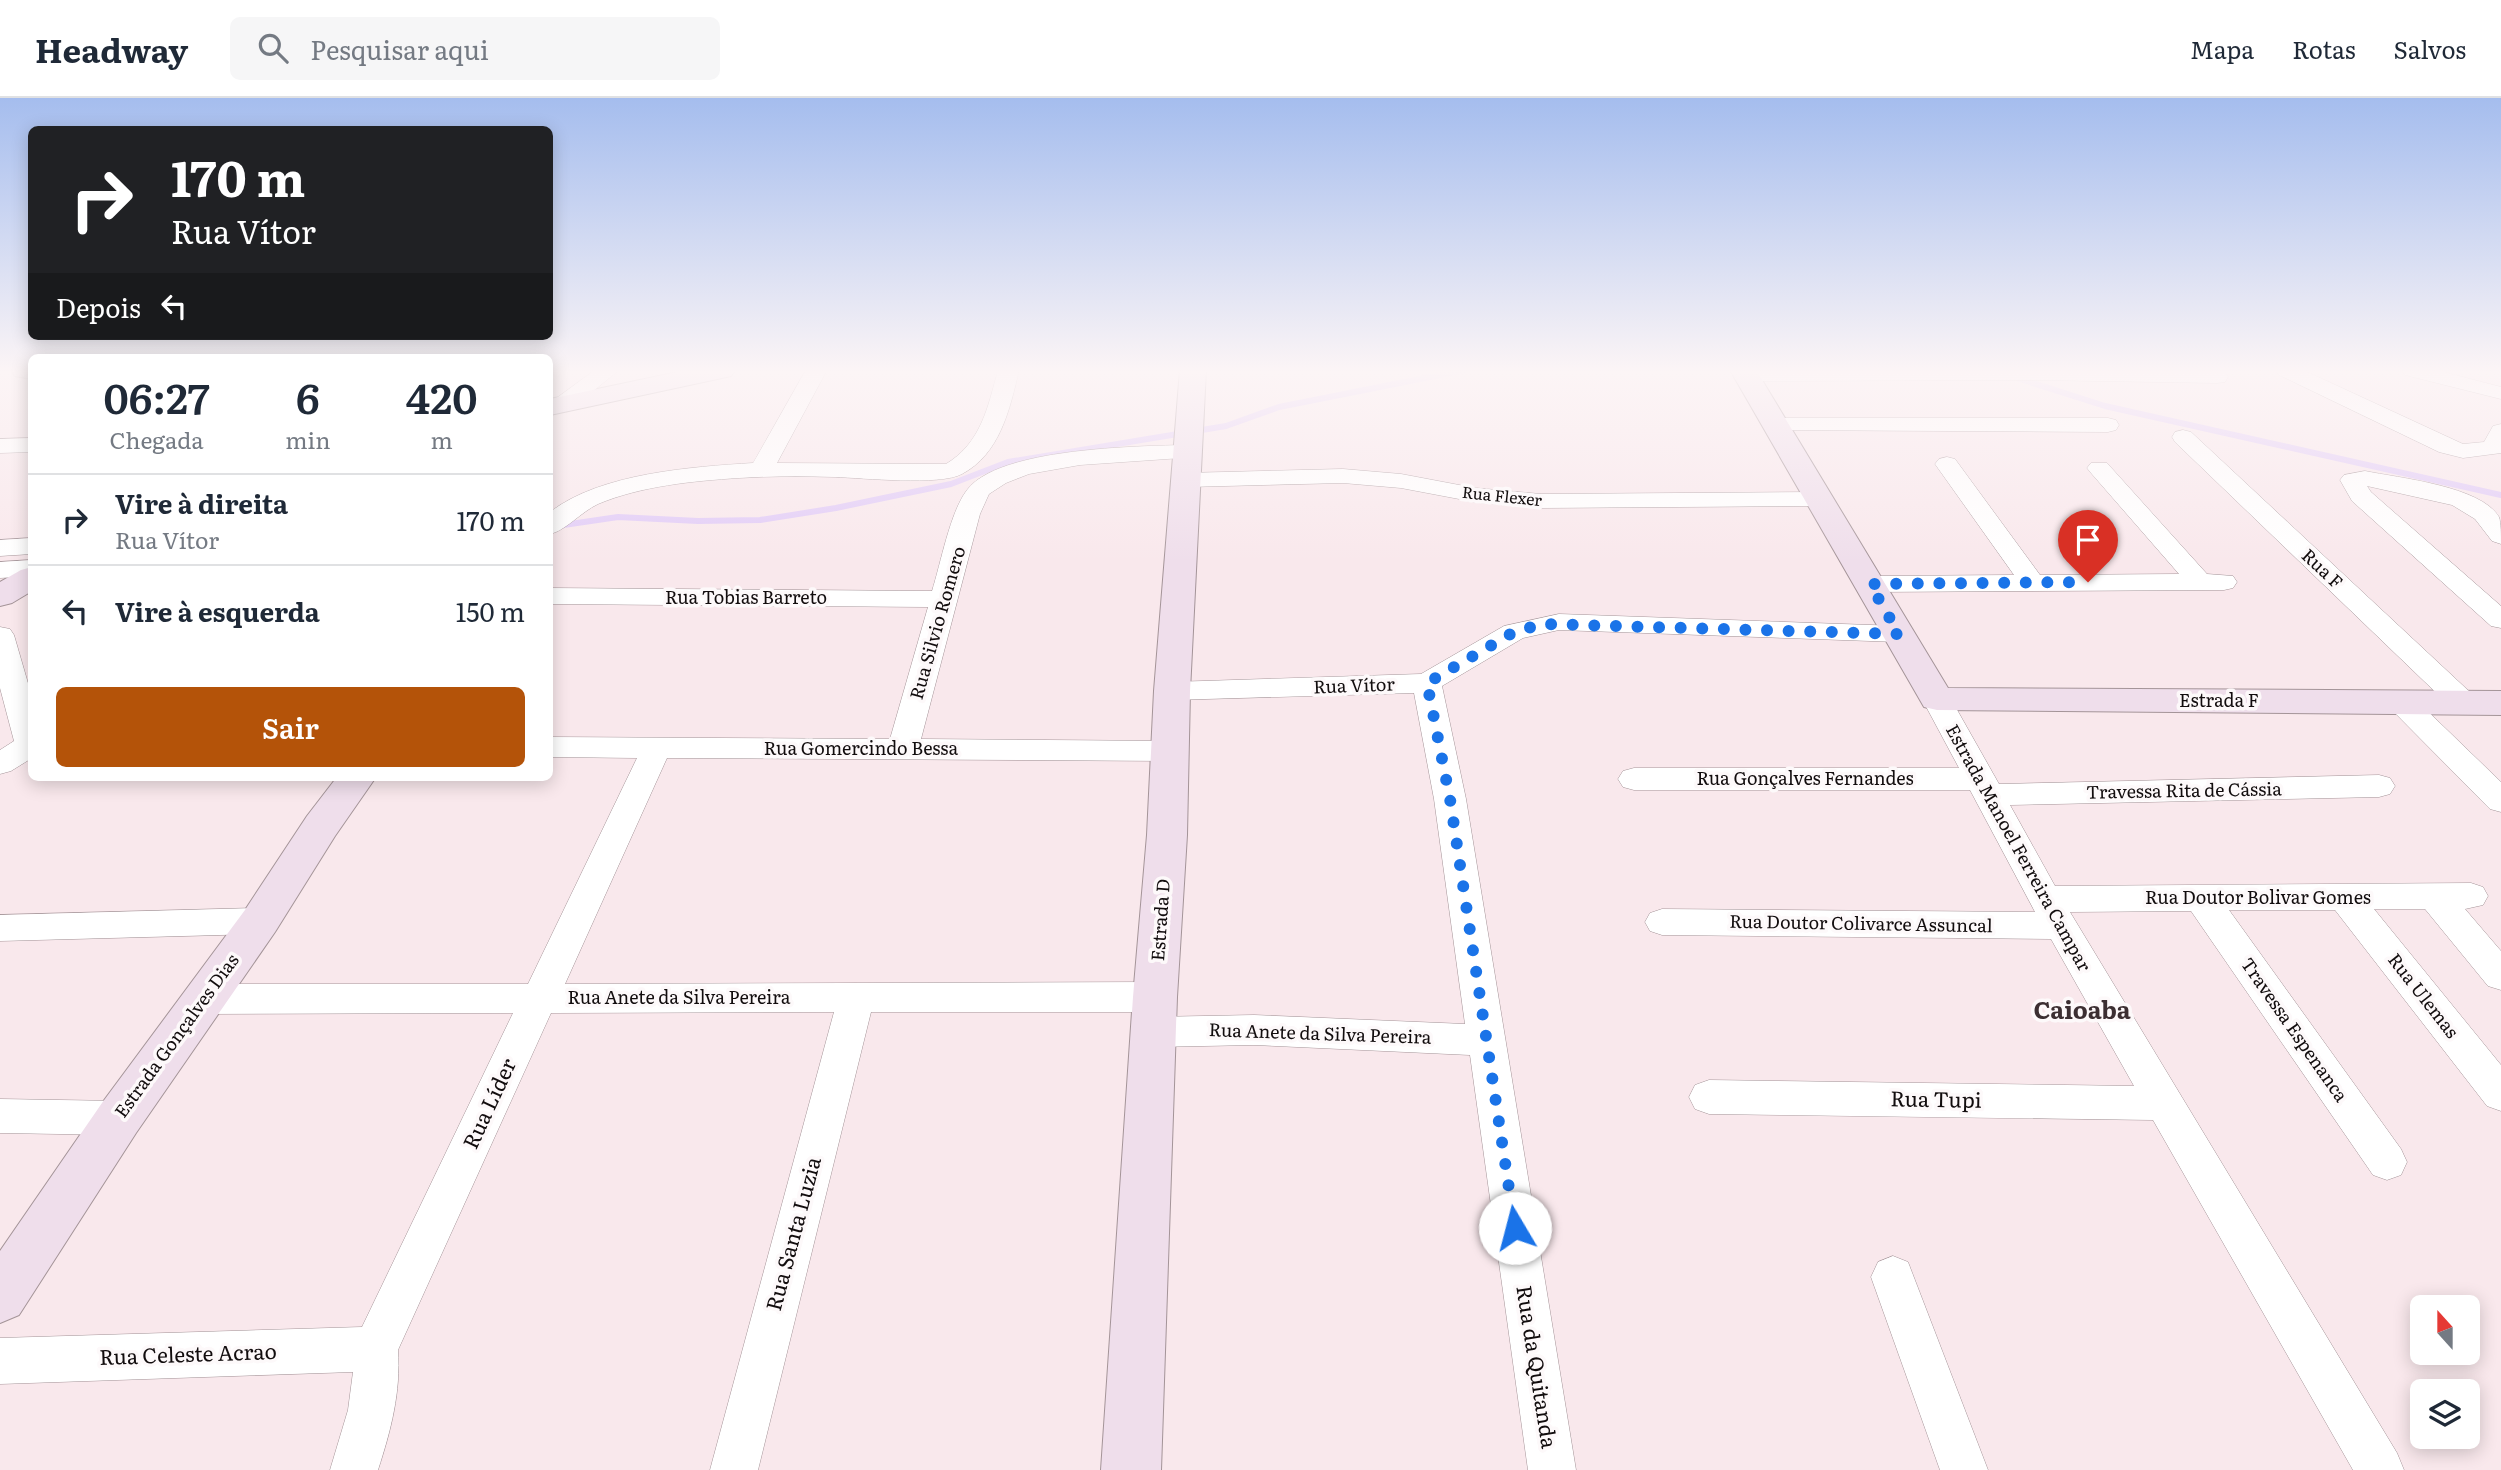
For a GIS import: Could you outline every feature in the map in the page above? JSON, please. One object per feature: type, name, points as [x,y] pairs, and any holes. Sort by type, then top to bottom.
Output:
[{"type":"street","points":[[761,470],[781,434]]},
{"type":"street","points":[[554,522],[591,499],[630,487],[715,472],[951,471],[971,459],[989,434]]},
{"type":"street","name":"Estrada D","points":[[1132,1470],[1154,1014],[1172,751],[1172,691],[1190,434]]},
{"type":"street","name":"Estrada Manoel Ferreira Campar","points":[[1780,434],[1937,699],[2053,913],[2380,1470]]},
{"type":"street","points":[[2418,434],[2463,451],[2493,448],[2500,434]]},
{"type":"street","name":"Rua F","points":[[2183,437],[2462,702]]},
{"type":"street","points":[[0,446],[28,445]]},
{"type":"street","name":"Rua Flexer","points":[[974,497],[990,483],[1046,464],[1115,455],[1189,451],[1343,476],[1401,481],[1475,495],[1541,501],[1818,499]]},
{"type":"street","points":[[1947,464],[2032,582]]},
{"type":"street","points":[[1870,584],[2212,582],[2099,468]]},
{"type":"street","points":[[2501,536],[2484,514],[2460,499],[2365,478],[2352,480],[2361,496],[2501,620]]},
{"type":"street","name":"Rua Silvio Romero","points":[[903,749],[943,599],[974,497]]},
{"type":"street","points":[[0,548],[28,546]]},
{"type":"street","points":[[0,570],[28,568]]},
{"type":"street","points":[[0,596],[28,579]]},
{"type":"street","name":"Rua Tobias Barreto","points":[[553,596],[943,599]]},
{"type":"street","name":"Rua Vítor","points":[[1172,691],[1427,683],[1514,632],[1543,624],[1899,634]]},
{"type":"street","points":[[0,635],[28,735]]},
{"type":"street","name":"Rua da Quitanda","points":[[1427,683],[1450,799],[1552,1470]]},
{"type":"street","name":"Estrada F","points":[[1937,699],[2501,703]]},
{"type":"street","points":[[2402,703],[2501,801]]},
{"type":"street","name":"Rua Gomercindo Bessa","points":[[553,747],[1172,751]]},
{"type":"street","name":"Rua Líder","points":[[354,1470],[367,1433],[374,1401],[378,1374],[375,1349],[657,747]]},
{"type":"street","points":[[0,764],[28,748]]},
{"type":"street","name":"Rua Gonçalves Fernandes","points":[[1633,779],[1984,787]]},
{"type":"street","name":"Estrada Gonçalves Dias","points":[[0,1297],[119,1118],[260,921],[321,826],[354,781]]},
{"type":"street","name":"Travessa Rita de Cássia","points":[[1984,787],[2378,786]]},
{"type":"street","name":"Rua Doutor Bolivar Gomes","points":[[2053,913],[2200,898],[2471,896]]},
{"type":"street","name":"Rua Ulemas","points":[[2344,897],[2501,1094]]},
{"type":"street","points":[[2435,897],[2501,976]]},
{"type":"street","name":"Travessa Espenanca","points":[[2200,898],[2387,1162]]},
{"type":"street","name":"Rua Doutor Colivarce Assuncal","points":[[1662,922],[2053,913]]},
{"type":"street","points":[[0,928],[260,921]]},
{"type":"street","name":"Rua Anete da Silva Pereira","points":[[204,999],[856,998],[1154,1014],[1254,1030],[1487,1040]]},
{"type":"street","name":"Rua Santa Luzia","points":[[734,1470],[856,998]]},
{"type":"street","name":"Rua Tupi","points":[[1709,1097],[2163,1103]]},
{"type":"street","points":[[0,1116],[119,1118]]},
{"type":"street","points":[[1893,1277],[1964,1470]]},
{"type":"street","name":"Rua Celeste Acrao","points":[[0,1361],[375,1349]]},
{"type":"waterway","points":[[553,527],[618,517],[698,521],[760,520],[836,508],[951,484],[1008,462],[1177,434]]},
{"type":"waterway","points":[[2230,434],[2501,495]]},
{"type":"district","name":"Caioaba","points":[[2082,1011]]},
{"type":"route","points":[[1515,1228],[1450,799],[1427,683],[1514,632],[1543,624],[1559,622],[1899,634],[1870,584],[2088,582]]}]
